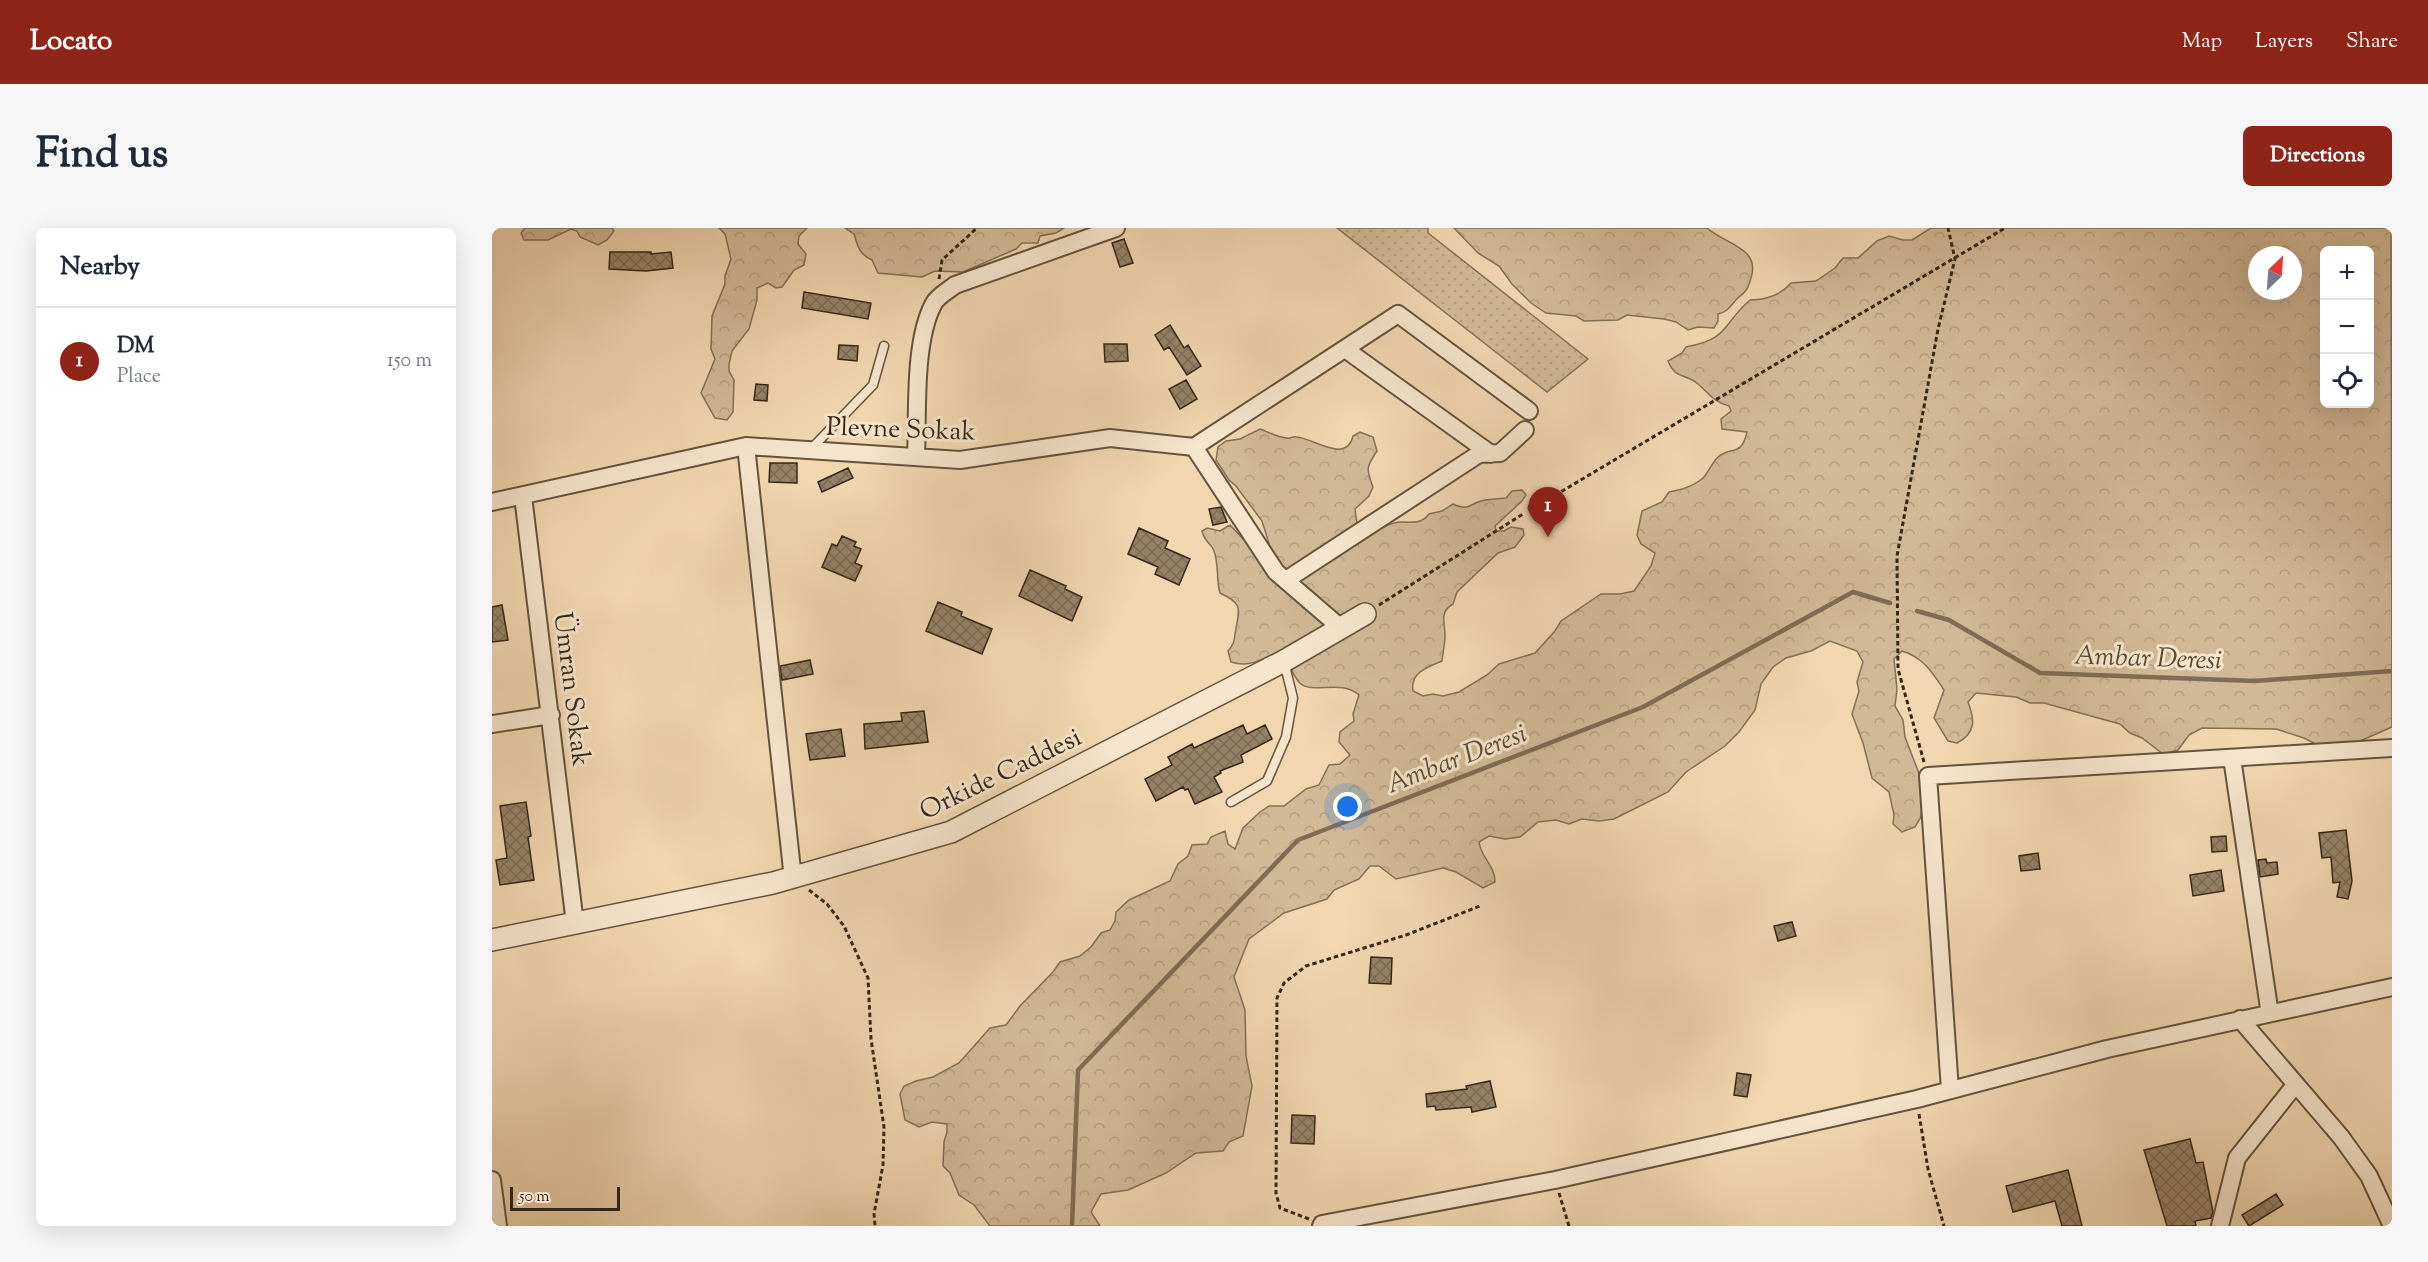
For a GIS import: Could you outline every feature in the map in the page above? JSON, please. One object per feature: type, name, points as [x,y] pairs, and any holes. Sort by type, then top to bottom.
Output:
[{"type":"street","points":[[916,457],[919,366],[924,333],[934,302],[955,285],[1116,228]]},
{"type":"street","points":[[1341,628],[1276,572],[1194,447],[1398,314],[1529,411]]},
{"type":"street","points":[[1345,349],[1491,453]]},
{"type":"street","points":[[1286,580],[1479,454],[1500,453],[1525,430]]},
{"type":"street","name":"Plevne Sokak","points":[[492,502],[746,446],[960,460],[1110,438],[1194,447]]},
{"type":"street","points":[[746,446],[793,879]]},
{"type":"street","name":"Ümran Sokak","points":[[523,496],[575,924]]},
{"type":"street","name":"Orkide Caddesi","points":[[492,940],[793,879],[951,832],[1284,661],[1365,614]]},
{"type":"street","points":[[492,724],[551,715]]},
{"type":"street","points":[[1950,1090],[1928,776],[2392,748]]},
{"type":"street","points":[[2232,758],[2269,1008]]},
{"type":"street","points":[[1322,1225],[1555,1180],[1917,1099],[2107,1049],[2392,987]]},
{"type":"street","points":[[2240,1019],[2341,1137],[2369,1176],[2392,1226]]},
{"type":"street","points":[[2220,1226],[2237,1158],[2295,1085]]},
{"type":"street","points":[[492,1180],[498,1226]]},
{"type":"lane","points":[[809,450],[873,386],[884,346]]},
{"type":"lane","points":[[1231,802],[1267,781],[1286,737],[1293,698],[1284,661]]},
{"type":"path","points":[[934,302],[942,260],[977,228]]},
{"type":"path","points":[[1928,776],[1898,669],[1897,556],[1938,329],[1955,259],[1948,228]]},
{"type":"path","points":[[1365,614],[2005,228]]},
{"type":"path","points":[[793,879],[827,904],[838,919],[868,978],[871,1039],[884,1127],[884,1165],[874,1214],[875,1226]]},
{"type":"path","points":[[1322,1225],[1280,1208],[1276,1192],[1278,998],[1284,983],[1306,966],[1406,936],[1480,906]]},
{"type":"path","points":[[1917,1099],[1928,1169],[1944,1226]]},
{"type":"path","points":[[1555,1180],[1569,1226]]},
{"type":"green space","points":[[525,228],[612,228],[614,231],[607,240],[598,245],[580,237],[577,231],[571,229],[548,240],[524,240],[521,233]]},
{"type":"green space","points":[[719,228],[807,228],[799,236],[798,244],[806,254],[804,265],[794,270],[782,287],[776,288],[768,283],[757,288],[757,300],[749,329],[732,351],[729,364],[729,371],[734,380],[733,412],[727,420],[715,418],[701,393],[715,359],[711,349],[712,316],[725,284],[725,276],[731,259],[725,234]]},
{"type":"green space","points":[[845,228],[1064,228],[1056,233],[1040,236],[1038,243],[1022,243],[1016,249],[963,272],[935,271],[922,277],[878,273],[872,260],[860,250],[854,234]]},
{"type":"green space","points":[[1337,228],[1428,228],[1428,233],[1588,359],[1547,392]]},
{"type":"green space","points":[[1454,228],[1707,228],[1746,253],[1751,259],[1753,268],[1747,289],[1727,310],[1718,314],[1718,321],[1714,328],[1698,327],[1688,330],[1676,322],[1664,319],[1627,315],[1618,320],[1584,321],[1576,316],[1546,313],[1531,303],[1512,284],[1499,266],[1478,253]]},
{"type":"green space","points":[[1931,228],[2391,228],[2392,727],[2349,746],[2323,748],[2304,738],[2276,729],[2202,728],[2189,735],[2178,750],[2163,754],[2120,724],[2044,703],[2030,703],[2016,697],[1976,693],[1968,702],[1973,720],[1971,730],[1957,743],[1948,741],[1934,718],[1944,690],[1922,661],[1902,651],[1894,659],[1897,689],[1895,706],[1903,720],[1905,737],[1920,776],[1922,804],[1921,817],[1915,827],[1902,832],[1893,824],[1894,815],[1889,792],[1872,778],[1863,743],[1852,714],[1859,691],[1857,682],[1863,662],[1857,651],[1830,641],[1811,651],[1786,658],[1773,667],[1761,684],[1755,710],[1739,732],[1725,746],[1686,772],[1668,792],[1614,819],[1599,821],[1582,819],[1569,824],[1556,820],[1538,822],[1520,837],[1505,839],[1489,836],[1479,842],[1482,853],[1493,871],[1495,882],[1483,888],[1456,872],[1443,868],[1396,879],[1379,866],[1370,866],[1359,879],[1334,890],[1327,899],[1284,913],[1249,939],[1234,977],[1245,1010],[1246,1056],[1252,1086],[1243,1136],[1229,1142],[1223,1151],[1196,1153],[1166,1173],[1128,1190],[1101,1194],[1091,1212],[1100,1226],[990,1226],[974,1205],[959,1195],[950,1173],[943,1166],[947,1124],[932,1122],[919,1127],[905,1120],[900,1094],[904,1086],[933,1077],[959,1063],[990,1028],[1006,1025],[1060,962],[1080,956],[1091,947],[1101,933],[1110,930],[1115,921],[1116,912],[1129,900],[1170,881],[1178,864],[1188,856],[1192,845],[1207,844],[1211,837],[1225,831],[1228,844],[1235,849],[1243,828],[1260,812],[1269,806],[1284,806],[1306,789],[1319,785],[1329,765],[1340,764],[1350,755],[1339,742],[1340,732],[1354,721],[1353,714],[1359,695],[1345,688],[1313,688],[1301,684],[1283,651],[1252,663],[1231,662],[1228,651],[1234,640],[1238,607],[1236,603],[1220,593],[1216,556],[1202,531],[1207,528],[1220,531],[1230,525],[1246,542],[1272,553],[1262,521],[1216,460],[1218,447],[1226,441],[1240,439],[1260,429],[1281,437],[1303,438],[1336,449],[1349,444],[1353,436],[1360,432],[1373,437],[1377,451],[1368,468],[1373,487],[1369,496],[1355,509],[1357,524],[1364,533],[1373,532],[1398,522],[1419,521],[1453,504],[1468,507],[1481,501],[1506,498],[1512,491],[1522,490],[1526,495],[1522,501],[1495,526],[1496,531],[1504,531],[1511,527],[1523,529],[1524,535],[1515,547],[1498,553],[1457,592],[1453,604],[1444,614],[1445,638],[1442,661],[1421,672],[1414,680],[1413,691],[1423,696],[1433,694],[1443,696],[1459,692],[1487,675],[1499,664],[1535,653],[1561,621],[1601,594],[1634,591],[1651,566],[1655,553],[1641,544],[1637,535],[1642,511],[1662,502],[1669,492],[1688,487],[1701,480],[1718,457],[1742,445],[1747,432],[1722,429],[1721,419],[1731,411],[1729,406],[1715,399],[1698,384],[1678,374],[1668,361],[1682,353],[1686,347],[1718,335],[1750,300],[1772,296],[1791,283],[1816,281],[1835,268],[1843,258],[1858,258],[1877,241],[1889,236],[1912,240]]},
{"type":"building","points":[[1124,239],[1133,263],[1120,267],[1112,243]]},
{"type":"building","points":[[610,252],[651,252],[651,254],[671,252],[673,268],[646,271],[609,269]]},
{"type":"building","points":[[804,292],[871,303],[868,319],[802,308]]},
{"type":"building","points":[[1170,325],[1184,348],[1188,345],[1201,366],[1187,375],[1169,347],[1164,350],[1155,335]]},
{"type":"building","points":[[1104,344],[1127,344],[1128,361],[1105,362]]},
{"type":"building","points":[[839,345],[858,346],[857,361],[838,359]]},
{"type":"building","points":[[1186,380],[1197,399],[1180,409],[1169,389]]},
{"type":"building","points":[[756,384],[768,385],[767,401],[754,400]]},
{"type":"building","points":[[770,463],[797,463],[797,483],[769,482]]},
{"type":"building","points":[[848,468],[853,478],[822,492],[818,482]]},
{"type":"building","points":[[1221,507],[1227,522],[1213,525],[1209,509]]},
{"type":"building","points":[[1139,528],[1168,541],[1165,548],[1190,559],[1179,585],[1155,574],[1158,567],[1128,554]]},
{"type":"building","points":[[842,536],[856,542],[854,546],[861,549],[855,563],[862,566],[855,581],[822,567],[832,544],[837,546]]},
{"type":"building","points":[[1030,570],[1066,586],[1065,589],[1082,597],[1072,621],[1019,596]]},
{"type":"building","points":[[938,602],[962,612],[961,616],[992,629],[982,654],[926,631]]},
{"type":"building","points":[[502,605],[508,640],[492,642],[492,607]]},
{"type":"building","points":[[810,660],[813,674],[782,680],[780,666]]},
{"type":"building","points":[[924,711],[928,742],[865,749],[864,724],[902,721],[901,713]]},
{"type":"building","points":[[1243,725],[1247,734],[1265,725],[1272,739],[1241,755],[1243,762],[1220,771],[1221,773],[1214,777],[1222,792],[1195,804],[1188,789],[1185,790],[1183,787],[1156,801],[1145,779],[1172,765],[1168,757],[1192,744],[1194,748]]},
{"type":"building","points":[[841,729],[845,756],[810,760],[806,734]]},
{"type":"building","points":[[526,802],[534,880],[500,885],[496,860],[507,858],[500,806]]},
{"type":"building","points":[[2346,830],[2352,881],[2348,899],[2337,897],[2340,882],[2333,883],[2331,857],[2322,858],[2319,833]]},
{"type":"building","points":[[2226,836],[2227,851],[2212,852],[2211,837]]},
{"type":"building","points":[[2038,853],[2040,869],[2021,871],[2019,856]]},
{"type":"building","points":[[2266,859],[2267,863],[2277,862],[2278,874],[2260,877],[2258,860]]},
{"type":"building","points":[[2221,870],[2224,891],[2193,896],[2190,875]]},
{"type":"building","points":[[1792,922],[1796,936],[1778,941],[1774,926]]},
{"type":"building","points":[[1371,957],[1392,958],[1391,984],[1369,983]]},
{"type":"building","points":[[1737,1073],[1751,1075],[1747,1097],[1734,1095]]},
{"type":"building","points":[[1490,1081],[1496,1107],[1472,1112],[1471,1107],[1436,1110],[1435,1106],[1427,1107],[1426,1094],[1467,1089],[1466,1086]]},
{"type":"building","points":[[1292,1115],[1315,1116],[1314,1144],[1291,1143]]},
{"type":"building","points":[[2190,1139],[2196,1163],[2203,1162],[2213,1212],[2211,1218],[2195,1221],[2196,1226],[2167,1226],[2144,1150]]},
{"type":"building","points":[[2068,1170],[2082,1226],[2062,1226],[2055,1201],[2013,1212],[2006,1186]]},
{"type":"building","points":[[2276,1194],[2283,1205],[2249,1226],[2242,1215]]},
{"type":"waterway","name":"Ambar Deresi","points":[[1072,1226],[1078,1070],[1298,840],[1643,707],[1853,592],[1890,603]]},
{"type":"waterway","name":"Ambar Deresi","points":[[1917,611],[1949,620],[2040,673],[2255,681],[2392,671]]},
{"type":"place","name":"DM","points":[[1548,537]]}]
